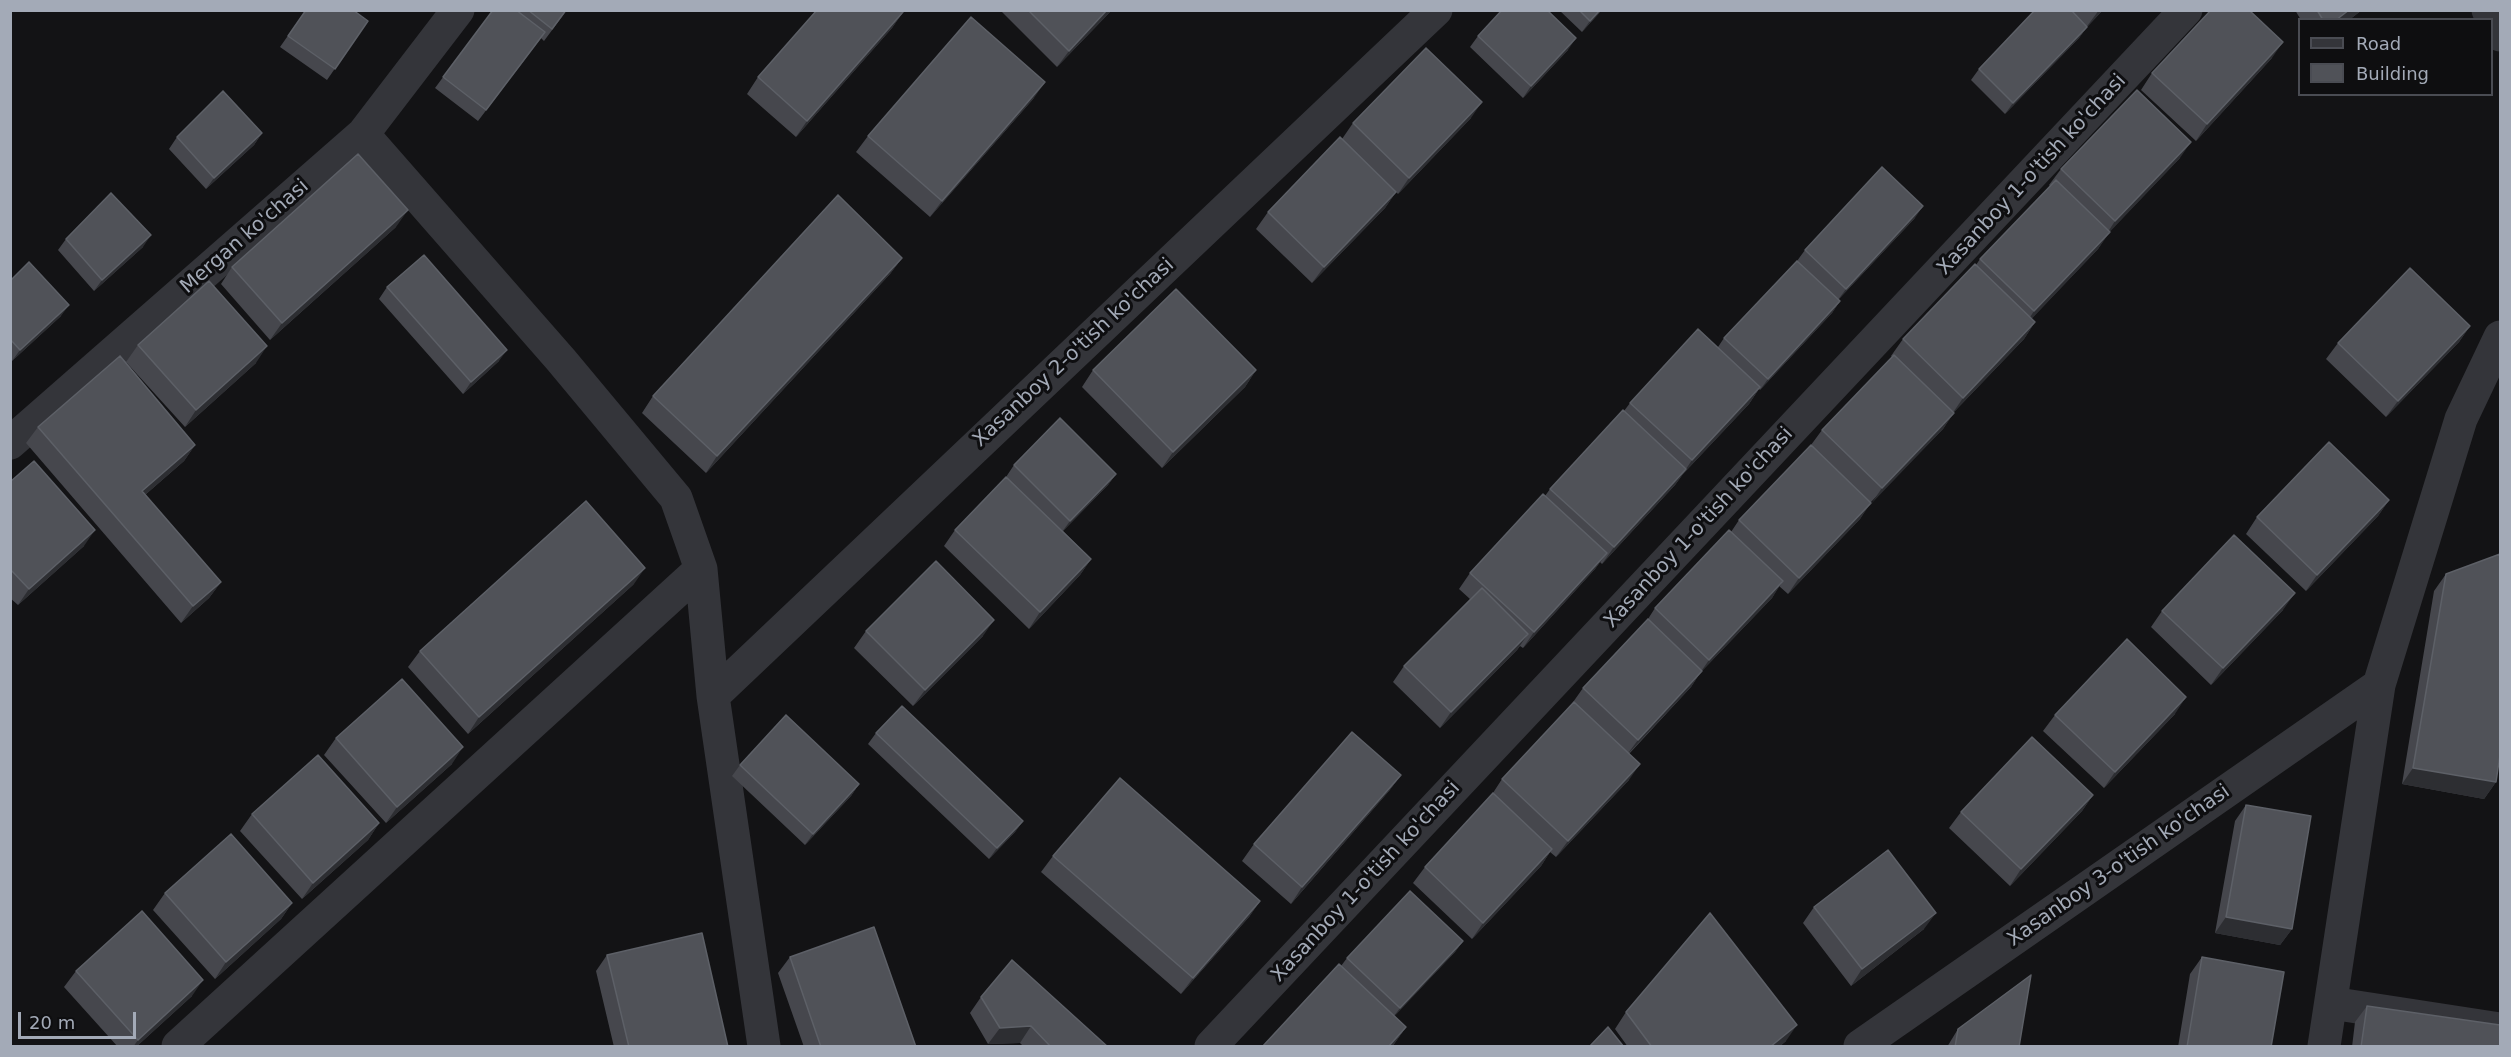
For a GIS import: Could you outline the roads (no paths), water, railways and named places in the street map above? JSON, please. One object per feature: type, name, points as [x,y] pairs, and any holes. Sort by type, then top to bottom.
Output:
[{"type":"street","name":"Mergan ko'chasi","points":[[10,443],[363,134],[458,10]]},
{"type":"street","name":"Xasanboy 2-o'tish ko'chasi","points":[[713,696],[1436,10]]},
{"type":"street","name":"Xasanboy 1-o'tish ko'chasi","points":[[1211,1047],[2186,10]]},
{"type":"street","points":[[2493,20],[2500,35]]},
{"type":"street","points":[[363,134],[561,360],[675,498],[701,569],[713,696],[764,1047]]},
{"type":"street","points":[[2324,1047],[2379,685],[2461,419],[2500,338]]},
{"type":"street","points":[[178,1047],[701,569]]},
{"type":"street","name":"Xasanboy 3-o'tish ko'chasi","points":[[1860,1047],[2379,685]]},
{"type":"street","points":[[2331,1003],[2500,1029]]}]
